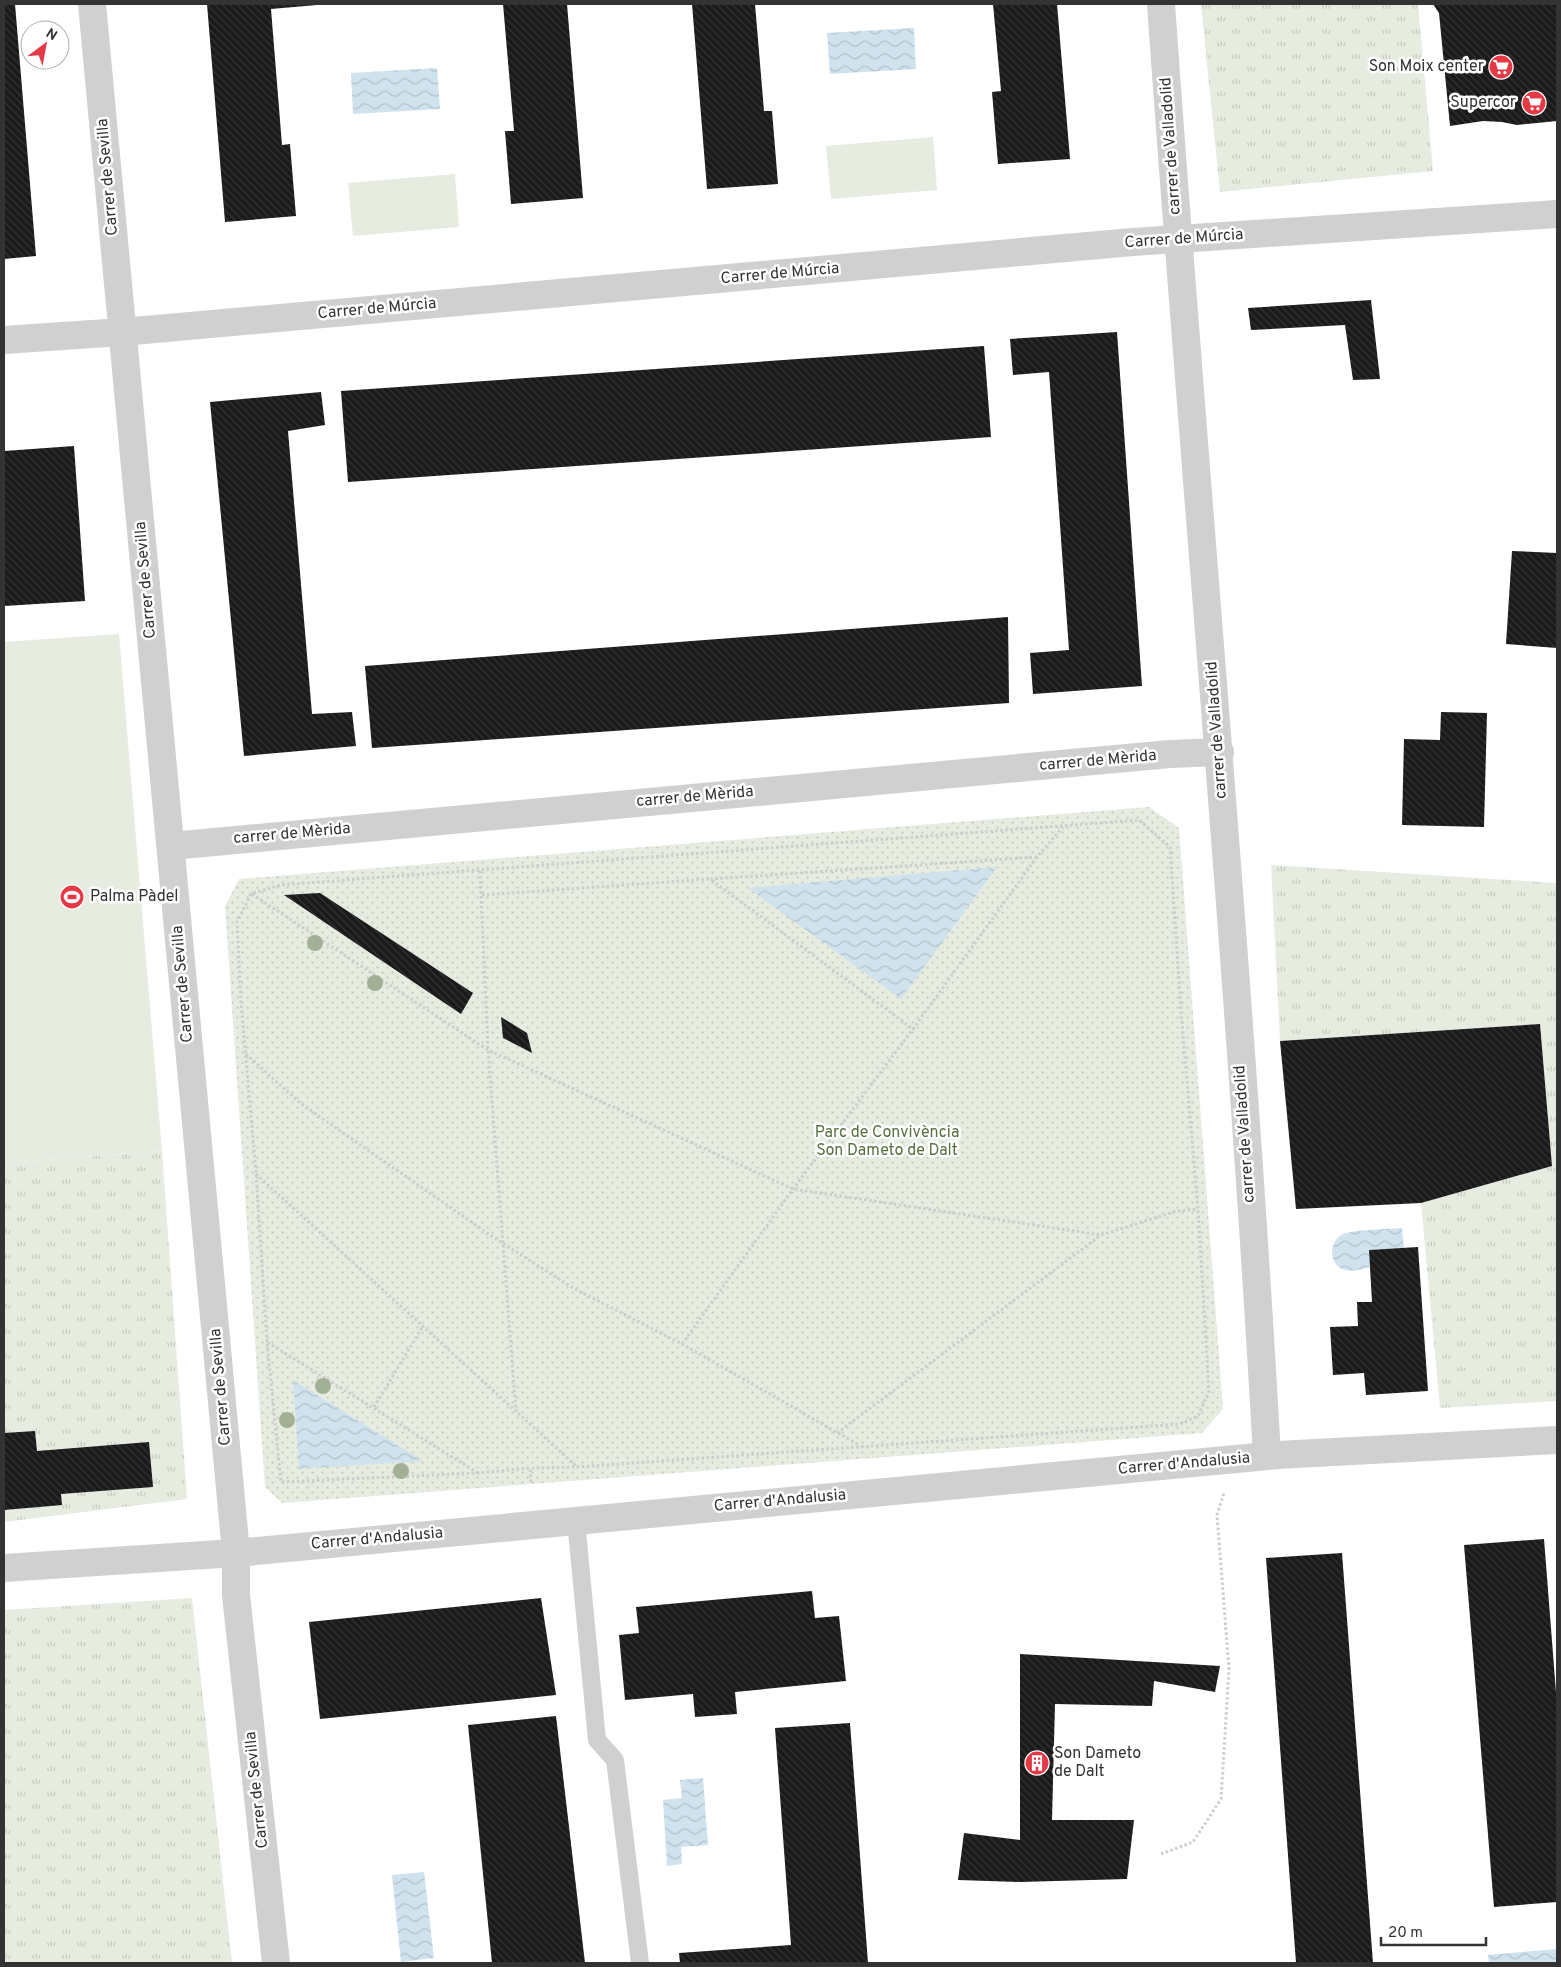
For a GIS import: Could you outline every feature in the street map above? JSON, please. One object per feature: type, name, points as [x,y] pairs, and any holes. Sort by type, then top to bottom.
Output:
[{"type":"street","name":"Carrer de Sevilla","points":[[92,4],[236,1553],[236,1595],[276,1963]]},
{"type":"street","name":"carrer de Valladolid","points":[[1161,4],[1178,239],[1220,752],[1267,1456]]},
{"type":"street","name":"Carrer de Múrcia","points":[[4,340],[122,332],[1178,239],[1490,220],[1557,214]]},
{"type":"street","name":"carrer de Mèrida","points":[[170,846],[1150,756],[1220,752]]},
{"type":"street","name":"Carrer d'Andalusia","points":[[4,1568],[236,1553],[1267,1456],[1557,1440]]},
{"type":"lane","points":[[576,1521],[597,1740],[615,1760],[640,1963]]},
{"type":"path","points":[[1139,820],[1170,847],[1181,1011],[1198,1209],[1209,1391],[1198,1416],[1180,1424],[478,1473],[280,1482],[267,1342],[237,922],[251,894],[280,885],[1064,826],[1139,820]]},
{"type":"path","points":[[682,1344],[793,1189],[1037,858],[1064,826]]},
{"type":"path","points":[[482,895],[1037,858]]},
{"type":"path","points":[[480,871],[488,1050],[516,1412]]},
{"type":"path","points":[[710,879],[912,1029]]},
{"type":"path","points":[[251,894],[488,1050],[793,1189],[1101,1235]]},
{"type":"path","points":[[246,1054],[300,1103],[503,1244],[573,1288],[682,1344],[859,1446]]},
{"type":"path","points":[[256,1173],[577,1466]]},
{"type":"path","points":[[837,1433],[1101,1235],[1177,1211],[1198,1209]]},
{"type":"path","points":[[374,1407],[423,1326]]},
{"type":"path","points":[[267,1342],[478,1473]]},
{"type":"path","points":[[1161,1854],[1192,1842],[1221,1799],[1229,1669],[1217,1515],[1234,1459]]},
{"type":"path","points":[[530,1468],[531,1484]]},
{"type":"green space","points":[[1201,4],[1418,4],[1433,171],[1220,192]]},
{"type":"green space","points":[[933,137],[937,190],[831,199],[826,146]]},
{"type":"green space","points":[[455,174],[459,227],[353,236],[348,183]]},
{"type":"green space","name":"Palma Pàdel","points":[[119,634],[162,1151],[4,1163],[4,642]]},
{"type":"green space","name":"Parc de Convivència Son Dameto de Dalt","points":[[1149,807],[1179,828],[1223,1409],[1202,1433],[282,1503],[265,1487],[225,906],[239,879]]},
{"type":"green space","points":[[1271,865],[1557,883],[1557,1401],[1440,1408],[1421,1203],[1552,1166],[1540,1024],[1280,1041]]},
{"type":"green space","points":[[162,1151],[187,1499],[4,1522],[4,1163]]},
{"type":"green space","points":[[192,1598],[232,1963],[4,1963],[4,1610]]},
{"type":"water","points":[[914,28],[916,69],[830,74],[827,33]]},
{"type":"water","points":[[437,68],[440,109],[353,114],[351,73]]},
{"type":"water","points":[[997,867],[901,999],[748,888]]},
{"type":"water","points":[[1402,1228],[1404,1248],[1369,1250],[1370,1267],[1349,1271],[1340,1268],[1333,1259],[1332,1254],[1335,1242],[1343,1234]]},
{"type":"water","points":[[293,1380],[423,1461],[299,1469]]},
{"type":"water","points":[[703,1778],[708,1845],[681,1847],[682,1864],[667,1866],[663,1800],[682,1798],[680,1780]]},
{"type":"water","points":[[424,1872],[434,1958],[401,1962],[392,1875]]},
{"type":"water","points":[[1557,1949],[1557,1963],[1489,1963],[1488,1955]]},
{"type":"building","points":[[4,4],[15,4],[36,256],[4,259]]},
{"type":"building","points":[[207,4],[317,4],[271,9],[282,145],[290,144],[296,216],[225,222]]},
{"type":"building","points":[[503,4],[567,4],[583,198],[511,204],[505,131],[514,131]]},
{"type":"building","points":[[692,4],[755,4],[764,111],[772,111],[778,184],[707,189]]},
{"type":"building","points":[[993,4],[1057,4],[1070,159],[998,164],[992,92],[1001,91]]},
{"type":"building","name":"Son Moix center","points":[[1433,4],[1557,4],[1557,121],[1517,125],[1483,121],[1450,126],[1439,13]]},
{"type":"building","points":[[1371,300],[1380,379],[1353,380],[1345,325],[1251,330],[1248,308]]},
{"type":"building","points":[[1117,332],[1142,686],[1033,694],[1030,653],[1069,650],[1049,372],[1013,375],[1010,339]]},
{"type":"building","points":[[984,346],[991,437],[348,482],[341,391]]},
{"type":"building","points":[[321,392],[325,425],[288,431],[312,714],[352,712],[356,746],[244,756],[210,402]]},
{"type":"building","points":[[74,446],[85,601],[4,606],[4,451]]},
{"type":"building","points":[[1512,551],[1557,553],[1557,648],[1506,644]]},
{"type":"building","points":[[1008,617],[1009,703],[372,748],[365,666]]},
{"type":"building","points":[[1441,712],[1487,713],[1484,827],[1402,825],[1404,739],[1440,740]]},
{"type":"building","points":[[320,893],[473,993],[461,1014],[284,895]]},
{"type":"building","points":[[501,1017],[527,1033],[532,1053],[503,1038]]},
{"type":"building","points":[[1540,1024],[1552,1166],[1421,1203],[1296,1209],[1280,1041]]},
{"type":"building","points":[[1418,1247],[1428,1391],[1366,1395],[1364,1373],[1333,1375],[1330,1327],[1358,1326],[1357,1302],[1372,1302],[1369,1250]]},
{"type":"building","points":[[35,1431],[37,1451],[149,1442],[153,1487],[61,1494],[62,1505],[4,1510],[4,1433]]},
{"type":"building","points":[[1544,1539],[1557,1705],[1557,1902],[1494,1907],[1464,1545]]},
{"type":"building","points":[[1342,1553],[1373,1963],[1296,1963],[1266,1558]]},
{"type":"building","points":[[812,1591],[815,1618],[839,1616],[846,1681],[735,1692],[737,1714],[695,1717],[693,1694],[625,1700],[619,1635],[639,1633],[636,1607]]},
{"type":"building","points":[[541,1598],[556,1695],[320,1719],[309,1622]]},
{"type":"building","name":"Son Dameto de Dalt","points":[[1020,1654],[1220,1666],[1215,1692],[1154,1681],[1152,1706],[1055,1704],[1052,1820],[1134,1820],[1127,1879],[1020,1882],[958,1880],[964,1833],[1020,1840]]},
{"type":"building","points":[[556,1716],[585,1963],[492,1963],[468,1725]]},
{"type":"building","points":[[850,1723],[868,1963],[680,1963],[679,1953],[791,1945],[775,1728]]},
{"type":"place","name":"Son Moix center","points":[[1501,67]]},
{"type":"place","name":"Supercor","points":[[1534,103]]},
{"type":"place","name":"Palma Pàdel","points":[[72,897]]},
{"type":"place","name":"Son Dameto de Dalt","points":[[1037,1763]]}]
